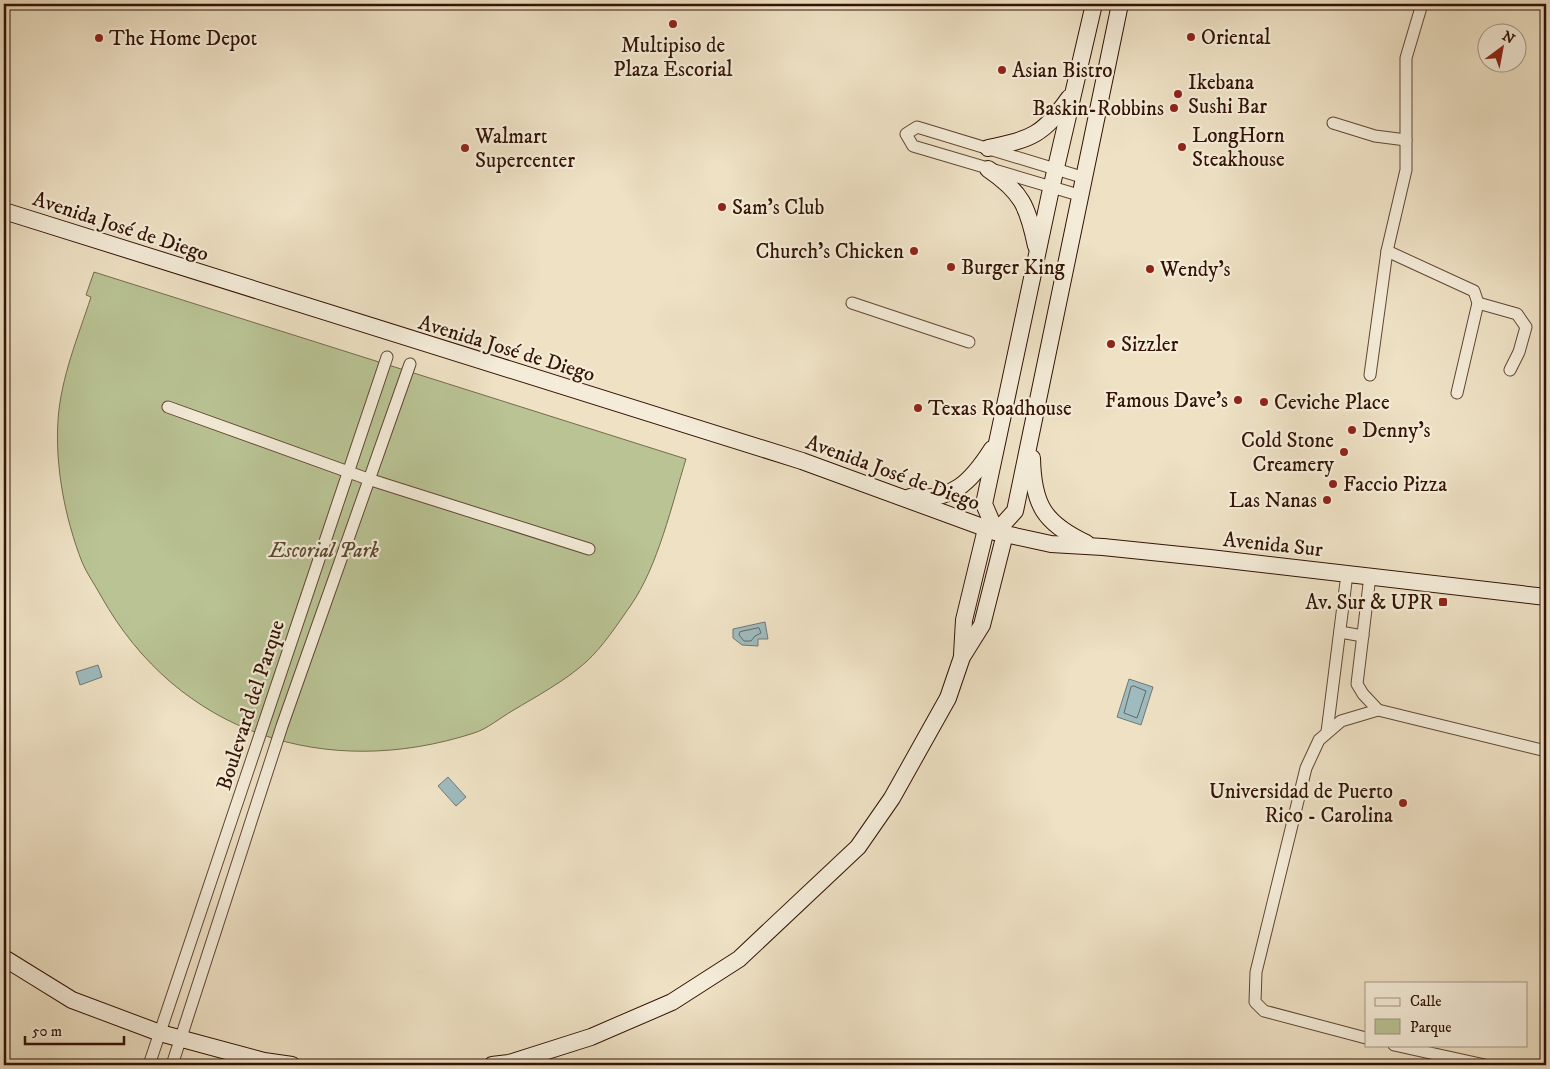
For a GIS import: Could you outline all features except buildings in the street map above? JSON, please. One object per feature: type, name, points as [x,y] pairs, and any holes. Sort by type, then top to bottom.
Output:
[{"type":"street","points":[[996,531],[984,504],[1051,189],[1094,4]]},
{"type":"street","points":[[492,1065],[509,1063],[600,1033],[672,1002],[739,959],[858,847],[892,798],[948,698],[962,657],[964,620],[996,531],[1014,511],[1082,196],[1120,4]]},
{"type":"street","points":[[1370,375],[1387,251],[1406,170],[1406,58],[1422,4]]},
{"type":"street","points":[[988,148],[1023,141],[1042,130],[1057,116],[1074,92]]},
{"type":"street","points":[[1333,123],[1375,136],[1406,140]]},
{"type":"street","points":[[1082,196],[1051,189],[913,146],[906,134],[917,127],[1085,178]]},
{"type":"street","points":[[988,169],[1008,182],[1018,195],[1028,212],[1038,252]]},
{"type":"street","name":"Avenida José de Diego","points":[[4,211],[802,461],[996,531]]},
{"type":"street","points":[[1387,251],[1474,291],[1478,303],[1457,393]]},
{"type":"street","points":[[852,303],[969,342]]},
{"type":"street","points":[[1478,303],[1517,314],[1526,326],[1519,352],[1510,370]]},
{"type":"street","name":"Boulevard del Parque","points":[[149,1065],[347,471],[387,357]]},
{"type":"street","name":"Boulevard del Parque","points":[[172,1065],[282,726],[410,364]]},
{"type":"street","points":[[168,407],[368,479],[589,549]]},
{"type":"street","points":[[1031,433],[1032,477],[1037,501],[1046,517],[1065,533],[1093,546]]},
{"type":"street","points":[[893,495],[922,498],[952,492],[967,483],[978,471],[998,438]]},
{"type":"street","name":"Avenida Sur","points":[[996,531],[1051,544],[1093,546],[1546,597]]},
{"type":"street","points":[[1328,732],[1348,574]]},
{"type":"street","points":[[1370,576],[1357,684],[1363,694],[1378,710]]},
{"type":"street","points":[[1340,632],[1363,636]]},
{"type":"street","points":[[1365,1038],[1264,1011],[1255,1002],[1256,972],[1306,768],[1319,740],[1341,720],[1378,710],[1546,751]]},
{"type":"street","points":[[4,958],[72,1000],[160,1033],[180,1040],[264,1061],[292,1065]]},
{"type":"street","points":[[1399,1046],[1485,1065]]},
{"type":"green space","name":"Escorial Park","points":[[94,272],[686,459],[657,554],[641,589],[610,635],[586,662],[569,676],[489,726],[474,733],[419,747],[364,751],[311,747],[261,734],[214,713],[171,682],[133,643],[86,571],[66,510],[58,456],[58,420],[66,373],[91,297],[86,295]]},
{"type":"water","points":[[765,622],[768,639],[758,639],[758,646],[742,645],[733,638],[733,629]]},
{"type":"water","points":[[98,665],[102,677],[80,685],[76,672]]},
{"type":"water","points":[[1129,679],[1153,687],[1141,725],[1117,717]]},
{"type":"water","points":[[448,777],[466,797],[456,806],[438,786]]},
{"type":"place","name":"Multipiso de Plaza Escorial","points":[[673,24]]},
{"type":"place","name":"Oriental","points":[[1191,37]]},
{"type":"place","name":"The Home Depot","points":[[99,38]]},
{"type":"place","name":"Asian Bistro","points":[[1002,70]]},
{"type":"place","name":"Ikebana Sushi Bar","points":[[1178,94]]},
{"type":"place","name":"Baskin-Robbins","points":[[1174,108]]},
{"type":"place","name":"LongHorn Steakhouse","points":[[1182,147]]},
{"type":"place","name":"Walmart Supercenter","points":[[465,148]]},
{"type":"place","name":"Sam's Club","points":[[722,207]]},
{"type":"place","name":"Church's Chicken","points":[[914,251]]},
{"type":"place","name":"Burger King","points":[[951,267]]},
{"type":"place","name":"Wendy's","points":[[1150,269]]},
{"type":"place","name":"Sizzler","points":[[1111,344]]},
{"type":"place","name":"Famous Dave's","points":[[1238,400]]},
{"type":"place","name":"Ceviche Place","points":[[1264,402]]},
{"type":"place","name":"Texas Roadhouse","points":[[918,408]]},
{"type":"place","name":"Denny's","points":[[1352,430]]},
{"type":"place","name":"Cold Stone Creamery","points":[[1344,452]]},
{"type":"place","name":"Faccio Pizza","points":[[1333,484]]},
{"type":"place","name":"Las Nanas","points":[[1327,500]]},
{"type":"place","name":"Av. Sur & UPR","points":[[1443,602]]},
{"type":"place","name":"Universidad de Puerto Rico - Carolina","points":[[1403,803]]}]
